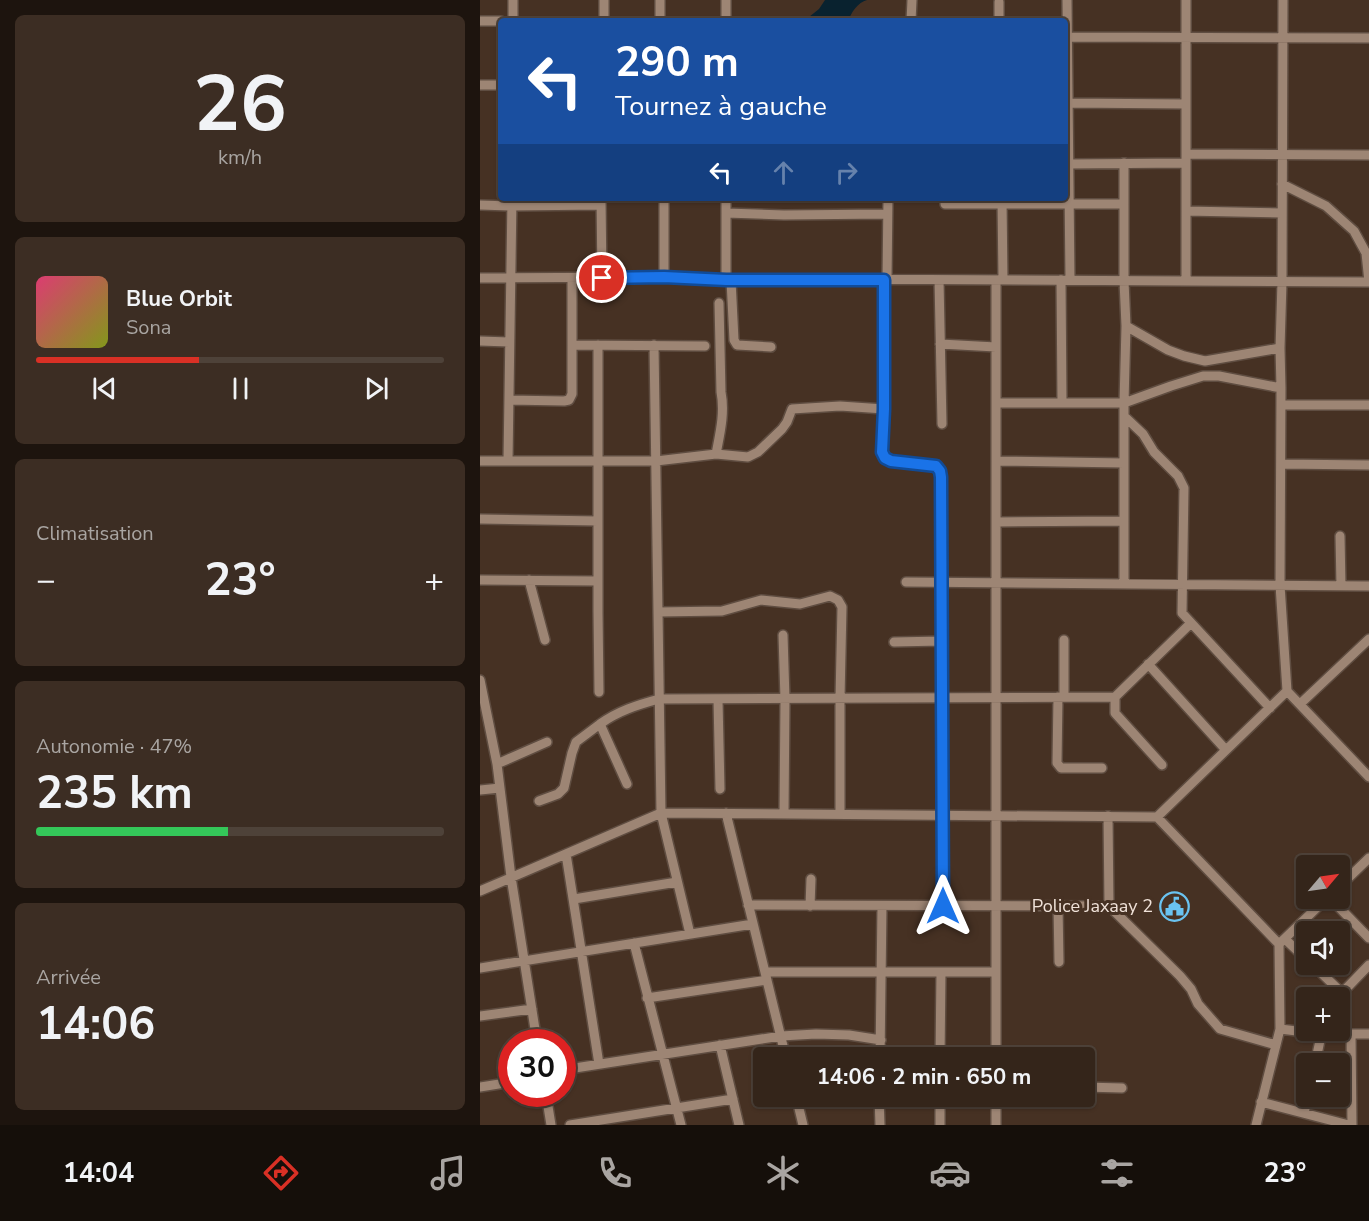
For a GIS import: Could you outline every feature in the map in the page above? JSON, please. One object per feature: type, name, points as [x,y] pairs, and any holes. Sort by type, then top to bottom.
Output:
[{"type":"street","points":[[513,0],[513,18]]},
{"type":"street","points":[[604,0],[604,18]]},
{"type":"street","points":[[660,0],[660,18]]},
{"type":"street","points":[[726,0],[726,18]]},
{"type":"street","points":[[911,18],[912,0]]},
{"type":"street","points":[[1067,0],[1067,18]]},
{"type":"street","points":[[1186,0],[1186,281]]},
{"type":"street","points":[[1283,0],[1280,585],[1287,691],[1369,777]]},
{"type":"street","points":[[999,2],[999,18]]},
{"type":"street","points":[[480,21],[498,21]]},
{"type":"street","points":[[1068,37],[1369,38]]},
{"type":"street","points":[[480,85],[498,85]]},
{"type":"street","points":[[1062,403],[1069,204],[1068,103],[1186,104]]},
{"type":"street","points":[[1069,164],[1124,164],[1186,158],[1282,154],[1369,155]]},
{"type":"street","points":[[1124,164],[1126,326],[1124,584]]},
{"type":"street","points":[[480,278],[664,277],[728,280],[1369,282],[1366,253],[1354,231],[1326,206],[1282,184]]},
{"type":"street","points":[[480,205],[512,202],[601,201],[602,278]]},
{"type":"street","points":[[664,201],[664,277]]},
{"type":"street","points":[[726,201],[728,280],[734,340],[736,345],[771,347]]},
{"type":"street","points":[[888,201],[882,452],[885,458],[891,461],[936,466],[941,477],[943,906]]},
{"type":"street","points":[[945,201],[945,204],[1002,201],[1124,204]]},
{"type":"street","points":[[996,1047],[996,347],[1002,201]]},
{"type":"street","points":[[508,461],[512,202]]},
{"type":"street","points":[[1186,211],[1282,213]]},
{"type":"street","points":[[726,213],[887,214]]},
{"type":"street","points":[[509,400],[569,400],[572,394],[572,278]]},
{"type":"street","points":[[939,280],[942,424]]},
{"type":"street","points":[[716,454],[723,417],[719,303]]},
{"type":"street","points":[[1126,326],[1168,350],[1205,361],[1280,348]]},
{"type":"street","points":[[480,341],[509,342]]},
{"type":"street","points":[[940,344],[996,347]]},
{"type":"street","points":[[572,345],[705,346]]},
{"type":"street","points":[[598,345],[599,692]]},
{"type":"street","points":[[654,345],[661,813],[690,934]]},
{"type":"street","points":[[1203,376],[1205,361]]},
{"type":"street","points":[[996,403],[1124,403],[1203,376],[1219,376],[1281,388]]},
{"type":"street","points":[[1281,405],[1369,405]]},
{"type":"street","points":[[480,461],[656,461],[716,454],[748,457],[758,453],[782,429],[788,422],[792,410],[840,406],[884,409]]},
{"type":"street","points":[[1124,416],[1143,434],[1154,452],[1178,476],[1184,488],[1182,613],[1270,708]]},
{"type":"street","points":[[996,461],[1124,463]]},
{"type":"street","points":[[1281,464],[1369,465]]},
{"type":"street","points":[[480,519],[598,521]]},
{"type":"street","points":[[996,522],[1124,521]]},
{"type":"street","points":[[1340,536],[1341,586]]},
{"type":"street","points":[[480,580],[598,581]]},
{"type":"street","points":[[529,580],[544,640]]},
{"type":"street","points":[[906,582],[1369,586]]},
{"type":"street","points":[[658,612],[722,611],[761,600],[800,604],[830,596],[838,600],[842,607],[840,814]]},
{"type":"street","points":[[539,801],[558,794],[564,788],[576,742],[613,714],[637,705],[659,699],[1115,697],[1191,623]]},
{"type":"street","points":[[783,635],[784,814]]},
{"type":"street","points":[[1300,704],[1369,639]]},
{"type":"street","points":[[1064,640],[1057,763],[1061,768],[1102,768]]},
{"type":"street","points":[[894,642],[941,641]]},
{"type":"street","points":[[1148,664],[1226,750]]},
{"type":"street","points":[[480,680],[500,788],[511,877],[535,1029]]},
{"type":"street","points":[[480,891],[661,813],[1157,816],[1287,691]]},
{"type":"street","points":[[1115,697],[1115,713],[1162,765]]},
{"type":"street","points":[[718,700],[720,789]]},
{"type":"street","points":[[600,724],[627,784]]},
{"type":"street","points":[[496,764],[547,742]]},
{"type":"street","points":[[480,790],[500,788]]},
{"type":"street","points":[[726,813],[784,1047]]},
{"type":"street","points":[[1108,816],[1109,906]]},
{"type":"street","points":[[1157,816],[1282,941],[1296,952]]},
{"type":"street","points":[[566,854],[599,1064]]},
{"type":"street","points":[[1350,876],[1369,858]]},
{"type":"street","points":[[810,906],[811,879]]},
{"type":"street","points":[[574,898],[677,882]]},
{"type":"street","points":[[748,905],[1109,906],[1180,976],[1191,989],[1198,1004],[1220,1029],[1276,1045]]},
{"type":"street","points":[[881,1047],[882,906]]},
{"type":"street","points":[[1058,906],[1059,962]]},
{"type":"street","points":[[1256,1125],[1280,1029],[1282,941],[1316,909]]},
{"type":"street","points":[[1339,909],[1369,938]]},
{"type":"street","points":[[480,968],[753,924]]},
{"type":"street","points":[[634,943],[681,1125]]},
{"type":"street","points":[[1347,987],[1369,964]]},
{"type":"street","points":[[648,998],[766,976],[881,972],[996,972]]},
{"type":"street","points":[[940,1047],[941,972]]},
{"type":"street","points":[[1322,975],[1332,987]]},
{"type":"street","points":[[480,1016],[532,1009]]},
{"type":"street","points":[[1280,1029],[1296,1030]]},
{"type":"street","points":[[576,1068],[781,1036],[816,1034],[881,1040]]},
{"type":"street","points":[[1261,1102],[1351,1125],[1351,1034],[1369,1034]]},
{"type":"street","points":[[720,1045],[739,1125]]},
{"type":"street","points":[[480,1087],[498,1084]]},
{"type":"street","points":[[1095,1087],[1122,1088]]},
{"type":"street","points":[[570,1125],[623,1121],[677,1108],[733,1099]]},
{"type":"street","points":[[548,1107],[551,1125]]},
{"type":"street","points":[[799,1107],[803,1125]]},
{"type":"street","points":[[879,1107],[880,1125]]},
{"type":"street","points":[[940,1107],[940,1125]]},
{"type":"street","points":[[996,1107],[996,1125]]},
{"type":"street","points":[[1304,1113],[1305,1107]]},
{"type":"water","points":[[825,0],[867,0],[855,8],[850,18],[809,18]]},
{"type":"place","name":"Police Jaxaay 2","points":[[1174,906]]},
{"type":"route","points":[[602,278],[884,280],[882,452],[885,458],[891,461],[936,466],[941,477],[943,906]]}]
